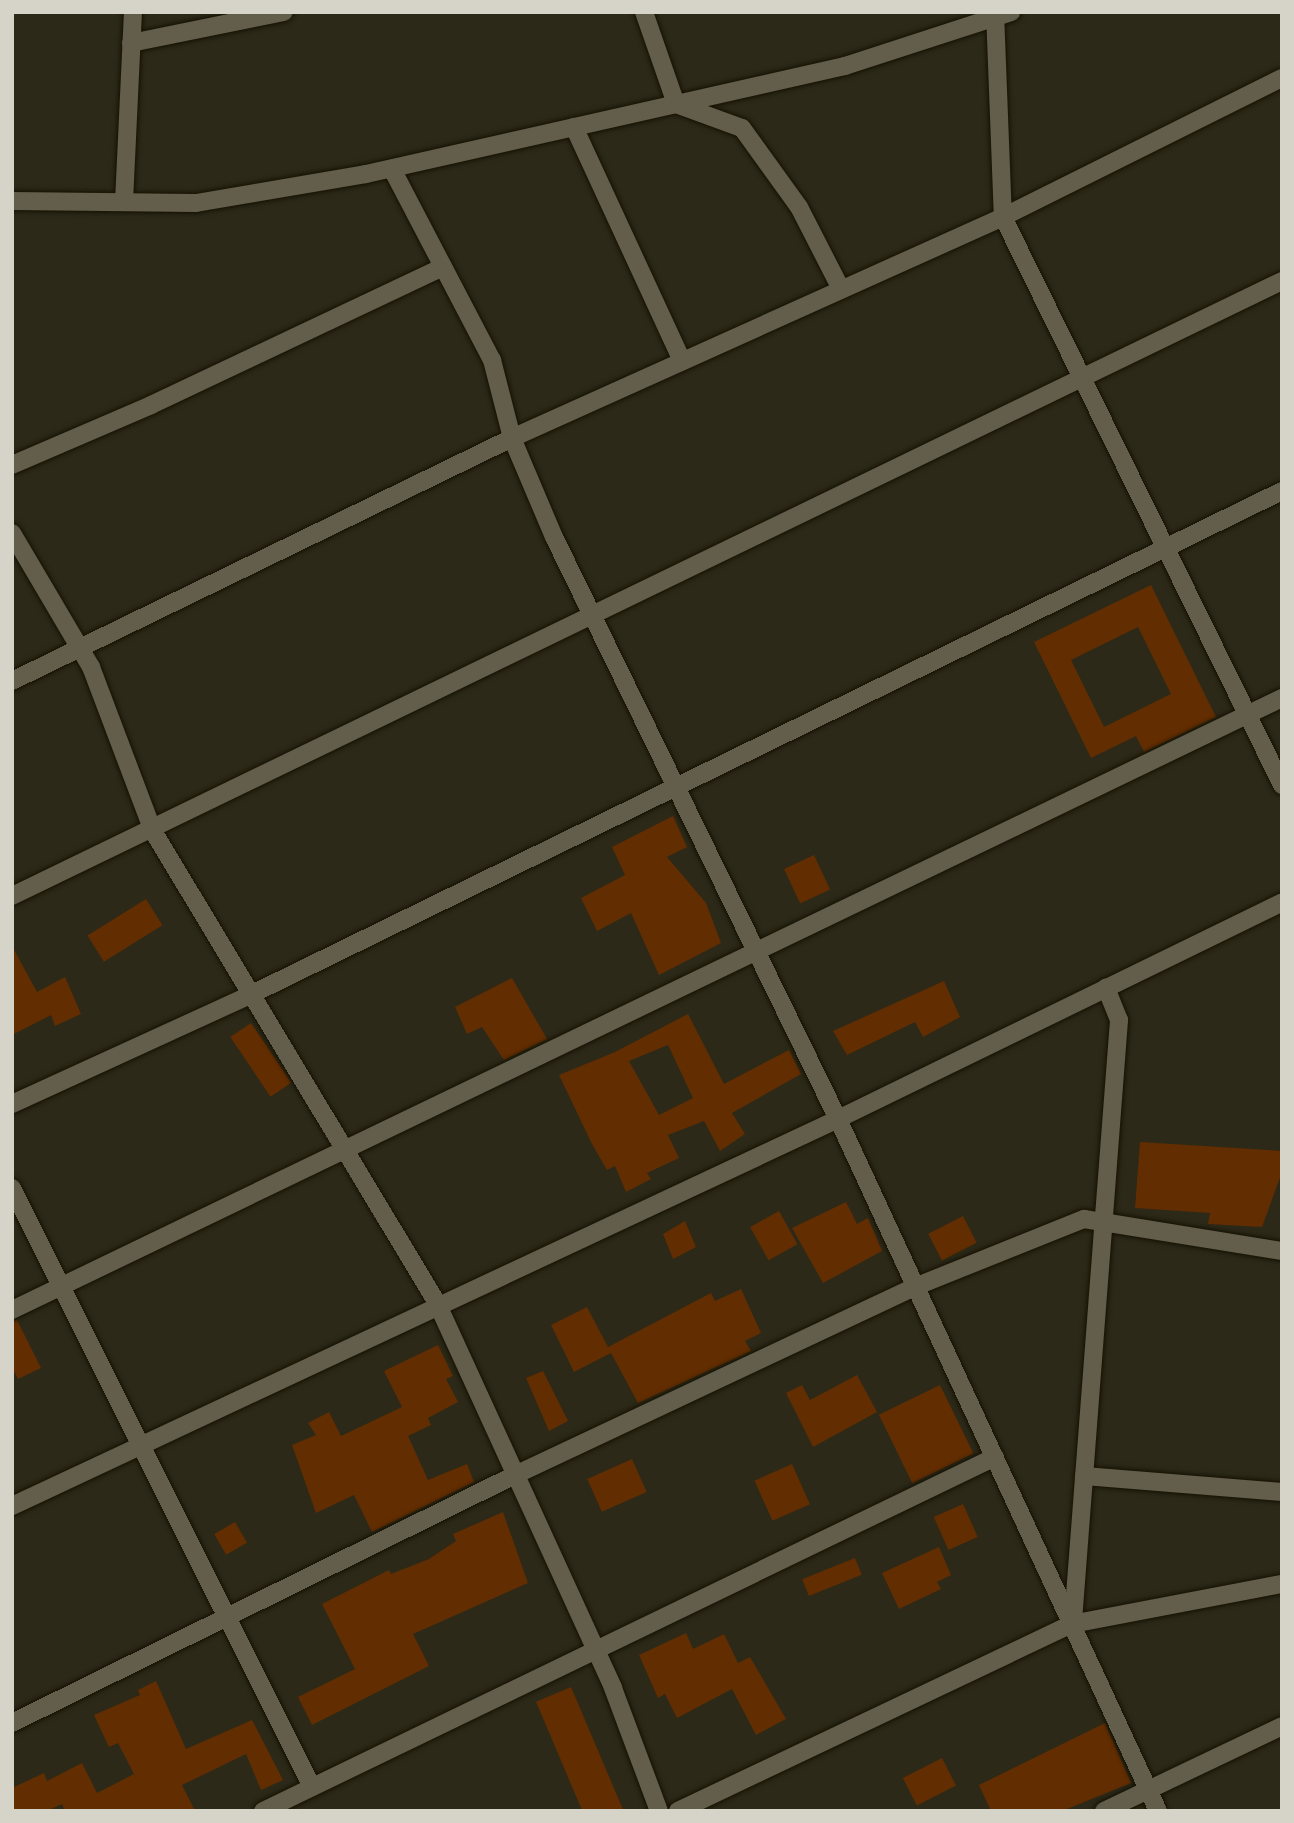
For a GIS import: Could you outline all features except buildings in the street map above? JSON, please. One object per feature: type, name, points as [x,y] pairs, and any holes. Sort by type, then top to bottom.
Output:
[{"type":"street","points":[[124,202],[133,12]]},
{"type":"street","points":[[131,43],[284,12]]},
{"type":"street","points":[[644,12],[676,104]]},
{"type":"street","points":[[12,201],[196,203],[392,169],[845,66],[1000,14],[1003,217],[1084,377],[1282,785]]},
{"type":"street","points":[[12,681],[512,438],[1003,217],[1282,78]]},
{"type":"street","points":[[676,104],[742,128],[799,207],[841,289]]},
{"type":"street","points":[[573,127],[682,361]]},
{"type":"street","points":[[392,169],[492,360],[512,438],[592,617],[838,1119],[1158,1811]]},
{"type":"street","points":[[12,465],[151,405],[443,267]]},
{"type":"street","points":[[12,896],[153,831],[1282,281]]},
{"type":"street","points":[[12,1104],[252,994],[1282,491]]},
{"type":"street","points":[[12,533],[81,649],[153,831],[437,1303],[595,1650],[659,1811]]},
{"type":"street","points":[[12,1310],[1282,698]]},
{"type":"street","points":[[12,1506],[437,1303],[838,1119],[1282,902]]},
{"type":"street","points":[[1072,1624],[1119,1020],[1106,988]]},
{"type":"street","points":[[12,1188],[312,1787]]},
{"type":"street","points":[[12,1723],[515,1475],[917,1286],[1084,1219],[1282,1251]]},
{"type":"street","points":[[263,1811],[995,1457]]},
{"type":"street","points":[[1084,1476],[1282,1492]]},
{"type":"street","points":[[678,1811],[1072,1624],[1282,1584]]},
{"type":"street","points":[[1104,1811],[1282,1726]]}]
